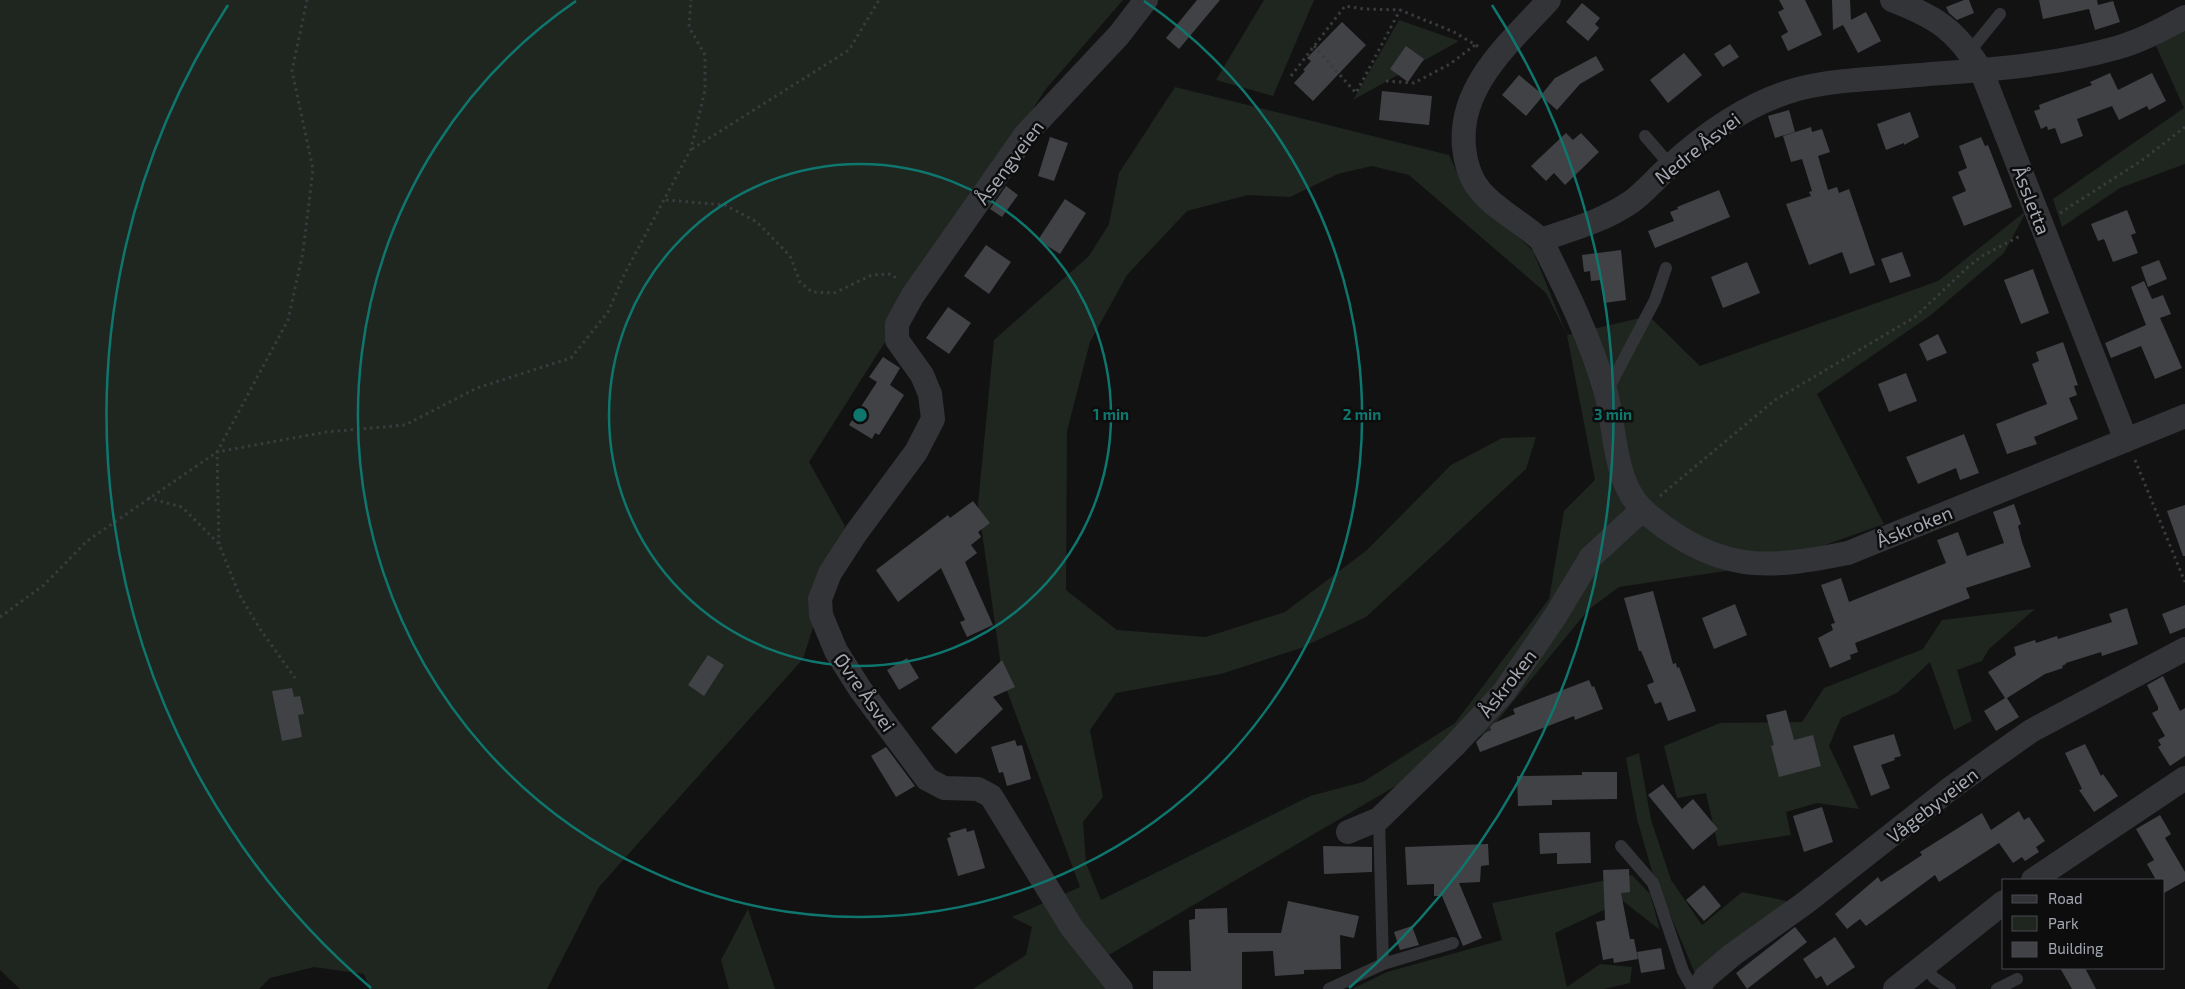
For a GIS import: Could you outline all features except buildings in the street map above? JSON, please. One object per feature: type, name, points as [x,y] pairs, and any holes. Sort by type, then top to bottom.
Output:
[{"type":"street","name":"Åsengveien","points":[[898,340],[898,324],[913,295],[1026,134],[1119,34],[1146,0]]},
{"type":"street","points":[[1541,240],[1479,189],[1466,160],[1463,132],[1469,102],[1481,79],[1497,58],[1549,0]]},
{"type":"street","name":"Åssletta","points":[[1892,0],[1932,17],[1958,38],[1975,61],[2042,224],[2126,440]]},
{"type":"street","name":"Nedre Åsvei","points":[[1541,240],[1605,218],[1633,200],[1670,165],[1735,116],[1770,99],[1798,89],[1975,61],[2082,57],[2118,48],[2146,37],[2185,17]]},
{"type":"street","name":"Åskroken","points":[[1541,240],[1568,294],[1587,339],[1606,393],[1622,475],[1629,490],[1641,510],[1685,541],[1729,560],[1772,564],[1797,563],[1848,553],[2185,416]]},
{"type":"street","name":"Øvre Åsvei","points":[[898,340],[922,375],[930,394],[933,419],[916,452],[856,532],[830,573],[820,599],[821,615],[836,651],[860,689],[927,779],[944,788],[978,789],[991,796],[1072,928],[1120,989]]},
{"type":"street","name":"Åskroken","points":[[1348,832],[1378,819],[1454,746],[1504,692],[1556,615],[1591,557],[1641,510]]},
{"type":"street","name":"Vågebyveien","points":[[1698,989],[1706,977],[1732,955],[1805,903],[1951,788],[2024,736],[2185,650]]},
{"type":"street","points":[[2034,879],[2185,778]]},
{"type":"street","points":[[1895,989],[2002,904]]},
{"type":"lane","points":[[1975,61],[2000,14]]},
{"type":"lane","points":[[1645,136],[1670,165]]},
{"type":"lane","points":[[1606,393],[1655,300],[1666,268]]},
{"type":"lane","points":[[1378,819],[1383,964]]},
{"type":"lane","points":[[1621,846],[1653,883],[1683,971],[1693,989]]},
{"type":"lane","points":[[1329,989],[1383,964],[1453,943]]},
{"type":"lane","points":[[1925,966],[1934,978],[1950,989]]},
{"type":"lane","points":[[1997,989],[2018,979]]},
{"type":"path","points":[[295,678],[260,629],[239,594],[219,544],[216,452],[288,320],[303,252],[313,169],[292,70],[307,0]]},
{"type":"path","points":[[0,618],[44,585],[87,541],[216,452],[326,432],[405,424],[477,388],[571,358],[608,312],[624,275],[666,200],[691,149],[706,90],[706,55],[689,27],[691,0]]},
{"type":"path","points":[[691,149],[849,50],[879,0]]},
{"type":"path","points":[[1291,76],[1346,6],[1364,9],[1400,10],[1454,32],[1497,58]]},
{"type":"path","points":[[1314,46],[1356,93],[1400,10]]},
{"type":"path","points":[[1386,81],[1414,83],[1450,64],[1475,45]]},
{"type":"path","points":[[1641,510],[1775,400],[1915,317],[1982,256],[2042,224],[2141,161],[2185,127]]},
{"type":"path","points":[[666,200],[725,205],[757,222],[790,256],[800,282],[812,292],[834,293],[872,275],[891,274],[913,295]]},
{"type":"path","points":[[2126,440],[2185,582]]},
{"type":"path","points":[[147,498],[182,507],[219,544]]},
{"type":"green space","points":[[0,0],[1123,0],[1045,90],[809,462],[845,526],[803,659],[599,887],[547,989],[370,989],[364,974],[314,967],[270,978],[259,989],[20,989],[0,970]]},
{"type":"green space","points":[[1264,0],[1314,0],[1273,96],[1216,80]]},
{"type":"green space","points":[[1399,20],[1459,41],[1353,100]]},
{"type":"green space","points":[[2185,29],[2185,164],[2120,188],[2062,227],[2053,199],[2184,108],[2156,46]]},
{"type":"green space","points":[[1175,87],[1449,155],[1461,181],[1533,251],[1567,335],[1649,316],[1700,366],[1938,281],[2027,210],[2004,253],[1931,315],[1817,394],[1884,524],[1772,564],[1619,587],[1588,610],[1489,731],[1107,956],[1126,989],[973,989],[1026,955],[1032,927],[1012,917],[1080,887],[1003,680],[978,504],[994,340],[1089,256],[1109,224],[1119,173]],"holes":[[[1372,166],[1409,175],[1546,293],[1567,335],[1595,480],[1564,511],[1549,599],[1455,723],[1363,782],[1310,796],[1101,900],[1086,863],[1083,822],[1103,797],[1090,730],[1116,693],[1221,674],[1301,648],[1366,617],[1526,469],[1536,437],[1502,438],[1451,465],[1367,550],[1285,612],[1206,637],[1117,630],[1066,590],[1067,431],[1090,342],[1127,275],[1187,211],[1248,195],[1290,197],[1338,174]]]},
{"type":"green space","points":[[2035,609],[1989,649],[1982,661],[1957,670],[1972,721],[1954,730],[1930,662],[1897,693],[1841,718],[1829,746],[1859,809],[1817,803],[1786,812],[1791,835],[1718,846],[1706,793],[1677,798],[1664,746],[1720,723],[1802,722],[1824,688],[1923,649],[1942,620]]},
{"type":"green space","points":[[1639,753],[1651,820],[1671,880],[1702,925],[1742,892],[1792,902],[1696,976],[1652,871],[1637,819],[1626,758]]},
{"type":"green space","points":[[1632,875],[1650,894],[1660,930],[1623,901],[1555,933],[1567,987],[1600,964],[1632,967],[1630,983],[1604,989],[1352,989],[1387,972],[1502,940],[1492,903]]},
{"type":"green space","points":[[748,909],[775,989],[729,989],[721,960]]}]
